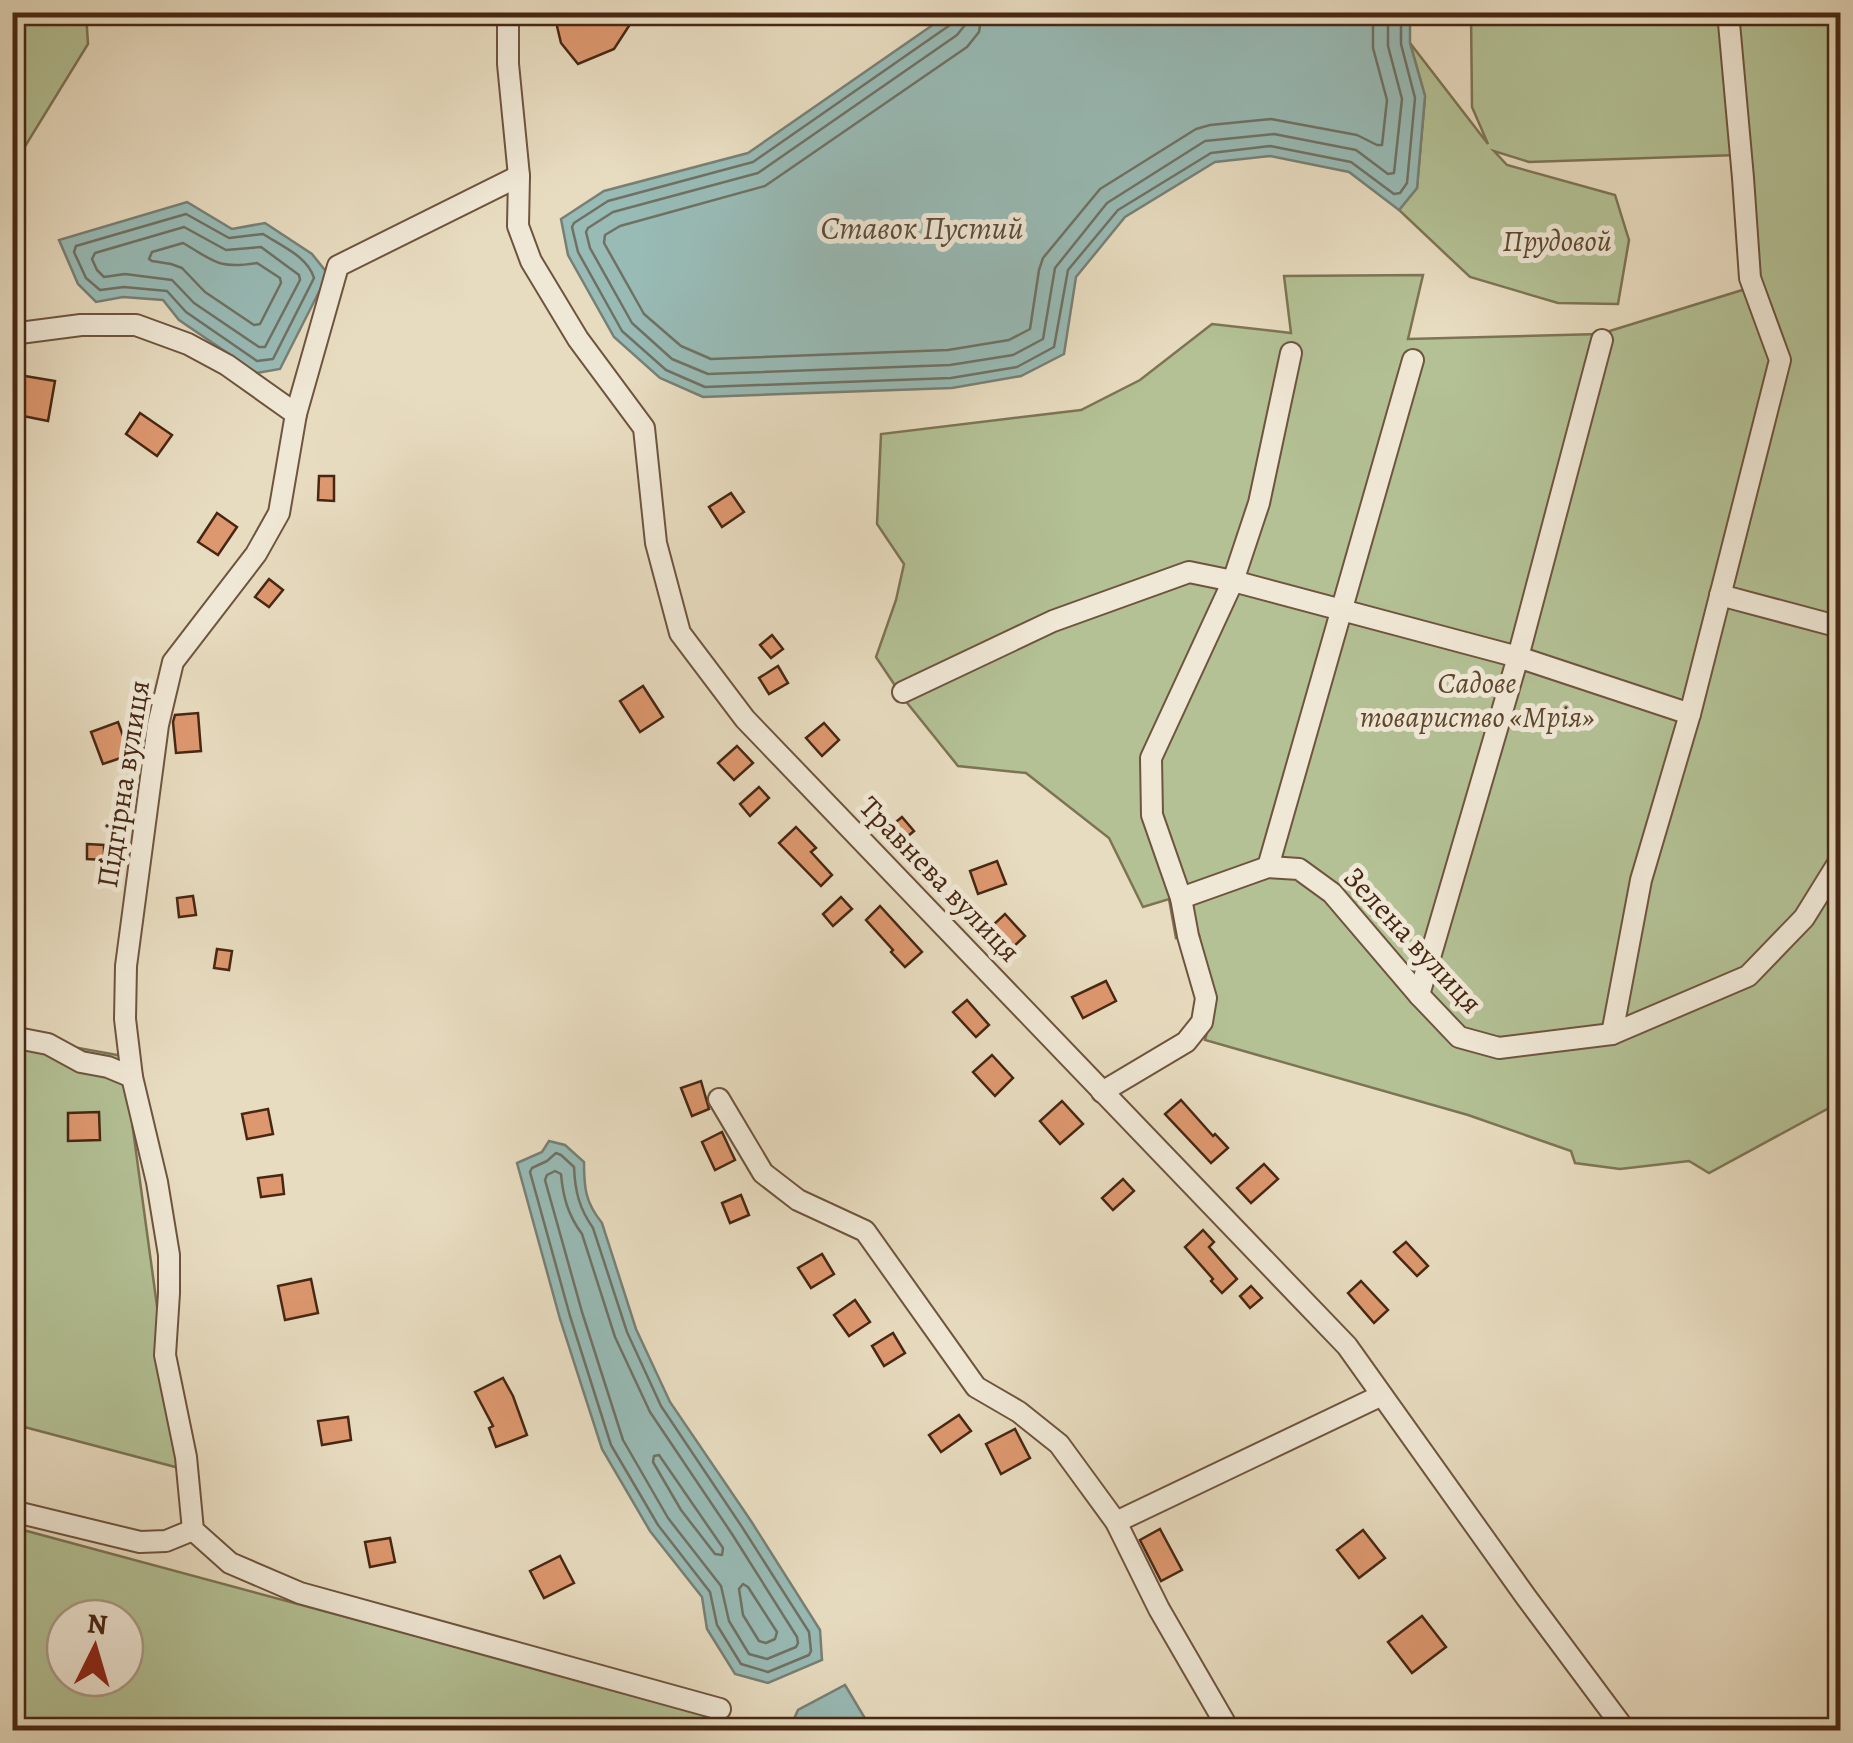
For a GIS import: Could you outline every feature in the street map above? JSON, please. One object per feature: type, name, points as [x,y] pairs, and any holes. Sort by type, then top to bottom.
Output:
[{"type":"street","name":"Травнева вулиця","points":[[508,12],[508,64],[519,176],[518,226],[531,261],[578,339],[644,428],[656,543],[680,633],[745,718],[1347,1346],[1625,1730]]},
{"type":"street","points":[[1612,1034],[1641,880],[1690,714],[1780,360],[1750,278],[1728,12]]},
{"type":"street","name":"Підгірна вулиця","points":[[193,1530],[186,1457],[165,1355],[169,1255],[157,1182],[132,1077],[125,1020],[126,966],[158,725],[174,662],[256,554],[279,514],[296,414],[338,266],[519,176]]},
{"type":"street","points":[[12,334],[81,325],[136,325],[188,344],[296,414]]},
{"type":"street","points":[[1419,995],[1518,657],[1602,340]]},
{"type":"street","points":[[1102,1092],[1186,1042],[1202,1022],[1206,998],[1181,898],[1152,815],[1152,758],[1233,580],[1259,504],[1291,353]]},
{"type":"street","points":[[1181,898],[1268,867],[1414,360]]},
{"type":"street","points":[[903,692],[1053,622],[1189,572],[1233,580],[1518,657],[1690,714]]},
{"type":"street","points":[[1720,596],[1840,627]]},
{"type":"street","name":"Зелена вулиця","points":[[1268,867],[1299,869],[1332,894],[1459,1037],[1499,1048],[1612,1034],[1748,976],[1804,918],[1840,860]]},
{"type":"street","points":[[12,1037],[48,1044],[81,1062],[132,1077]]},
{"type":"street","points":[[719,1100],[763,1173],[798,1200],[865,1232],[976,1388],[1019,1412],[1060,1444],[1116,1522],[1159,1609],[1229,1730]]},
{"type":"street","points":[[1116,1522],[1380,1396]]},
{"type":"street","points":[[12,1510],[140,1542],[166,1541],[193,1530],[230,1564],[300,1593],[720,1709]]},
{"type":"green space","points":[[12,13],[86,13],[88,44],[13,166]]},
{"type":"green space","name":"Садове товариство «Мрія»","points":[[1471,13],[1840,13],[1840,1102],[1709,1173],[1689,1161],[1620,1169],[1575,1163],[1571,1151],[1468,1115],[1205,1040],[1214,1005],[1199,935],[1176,938],[1169,899],[1143,907],[1109,838],[1026,773],[958,766],[876,657],[904,564],[877,524],[881,434],[1081,410],[1140,380],[1212,324],[1291,333],[1284,276],[1423,275],[1408,339],[1600,334],[1752,287],[1737,155],[1529,162],[1494,151],[1507,165],[1615,195],[1629,240],[1618,304],[1558,303],[1470,277],[1399,210],[1417,188],[1425,96],[1410,43],[1488,144],[1472,107]]},
{"type":"green space","points":[[12,1036],[123,1056],[179,1468],[13,1424]]},
{"type":"green space","points":[[12,1527],[691,1710],[736,1730],[13,1730]]},
{"type":"water","name":"Ставок Пустий","points":[[950,13],[1410,13],[1410,43],[1425,96],[1417,188],[1399,210],[1349,172],[1270,156],[1215,162],[1125,217],[1076,277],[1064,354],[1021,376],[952,388],[703,397],[660,378],[614,337],[568,255],[561,219],[604,191],[748,153]]},
{"type":"water","points":[[187,202],[232,229],[265,223],[312,254],[328,274],[280,369],[257,373],[179,320],[163,300],[123,297],[96,302],[78,284],[59,240]]},
{"type":"water","points":[[549,1141],[565,1145],[584,1162],[589,1201],[602,1223],[636,1329],[670,1402],[820,1630],[822,1660],[768,1683],[735,1674],[707,1629],[702,1597],[650,1531],[602,1449],[560,1319],[517,1163],[542,1152]]},
{"type":"water","points":[[845,1685],[872,1730],[789,1730],[798,1710]]},
{"type":"building","points":[[558,12],[638,12],[614,49],[578,64],[561,43]]},
{"type":"building","points":[[25,376],[55,381],[48,421],[18,415]]},
{"type":"building","points":[[140,413],[172,435],[157,456],[126,434]]},
{"type":"building","points":[[319,476],[334,476],[334,501],[318,500]]},
{"type":"building","points":[[731,493],[744,512],[722,527],[709,507]]},
{"type":"building","points":[[217,513],[237,527],[218,555],[198,542]]},
{"type":"building","points":[[269,579],[283,590],[269,607],[255,597]]},
{"type":"building","points":[[772,635],[783,649],[771,658],[760,645]]},
{"type":"building","points":[[778,666],[788,683],[769,694],[759,678]]},
{"type":"building","points":[[643,686],[663,717],[640,732],[620,701]]},
{"type":"building","points":[[198,713],[201,751],[176,753],[175,715]]},
{"type":"building","points":[[118,722],[130,755],[103,764],[91,732]]},
{"type":"building","points":[[824,723],[839,740],[822,756],[806,738]]},
{"type":"building","points":[[737,746],[753,763],[734,780],[718,763]]},
{"type":"building","points":[[759,787],[769,798],[750,816],[740,804]]},
{"type":"building","points":[[902,817],[914,831],[892,849],[880,835]]},
{"type":"building","points":[[796,827],[816,848],[811,852],[832,875],[821,886],[779,843]]},
{"type":"building","points":[[87,844],[104,845],[104,860],[87,859]]},
{"type":"building","points":[[997,861],[1006,884],[978,894],[970,871]]},
{"type":"building","points":[[193,896],[196,915],[179,917],[177,898]]},
{"type":"building","points":[[841,897],[852,909],[833,926],[823,914]]},
{"type":"building","points":[[880,906],[922,952],[905,967],[866,920]]},
{"type":"building","points":[[1005,914],[1025,936],[1000,959],[980,937]]},
{"type":"building","points":[[217,949],[232,951],[229,970],[214,968]]},
{"type":"building","points":[[1106,981],[1116,1001],[1083,1018],[1072,997]]},
{"type":"building","points":[[967,1000],[989,1025],[976,1037],[953,1012]]},
{"type":"building","points":[[992,1055],[1013,1078],[995,1096],[973,1072]]},
{"type":"building","points":[[701,1081],[709,1109],[692,1116],[681,1088]]},
{"type":"building","points":[[1181,1100],[1228,1148],[1211,1163],[1165,1114]]},
{"type":"building","points":[[1062,1101],[1083,1124],[1060,1144],[1040,1121]]},
{"type":"building","points":[[268,1109],[273,1134],[247,1139],[242,1114]]},
{"type":"building","points":[[99,1112],[100,1140],[68,1141],[68,1113]]},
{"type":"building","points":[[722,1132],[735,1160],[715,1170],[702,1142]]},
{"type":"building","points":[[1264,1164],[1278,1179],[1251,1203],[1237,1188]]},
{"type":"building","points":[[282,1175],[284,1194],[261,1197],[258,1178]]},
{"type":"building","points":[[1123,1179],[1134,1191],[1113,1210],[1102,1198]]},
{"type":"building","points":[[741,1195],[749,1215],[730,1223],[722,1203]]},
{"type":"building","points":[[1203,1230],[1214,1242],[1209,1247],[1237,1279],[1222,1293],[1185,1247]]},
{"type":"building","points":[[1406,1242],[1428,1266],[1417,1276],[1394,1252]]},
{"type":"building","points":[[822,1254],[834,1274],[811,1288],[798,1268]]},
{"type":"building","points":[[311,1279],[318,1313],[285,1320],[278,1286]]},
{"type":"building","points":[[1361,1281],[1388,1310],[1374,1323],[1348,1293]]},
{"type":"building","points":[[1251,1286],[1262,1298],[1250,1308],[1240,1296]]},
{"type":"building","points":[[855,1300],[870,1322],[849,1336],[834,1315]]},
{"type":"building","points":[[893,1333],[905,1353],[884,1366],[872,1346]]},
{"type":"building","points":[[503,1378],[527,1435],[496,1447],[489,1428],[493,1426],[475,1392]]},
{"type":"building","points":[[959,1415],[971,1431],[941,1452],[929,1435]]},
{"type":"building","points":[[348,1417],[351,1440],[322,1445],[318,1421]]},
{"type":"building","points":[[1015,1429],[1030,1458],[1001,1474],[986,1444]]},
{"type":"building","points":[[1160,1529],[1182,1570],[1161,1581],[1140,1540]]},
{"type":"building","points":[[1363,1530],[1385,1558],[1359,1578],[1337,1550]]},
{"type":"building","points":[[390,1538],[395,1562],[370,1567],[365,1542]]},
{"type":"building","points":[[560,1556],[574,1583],[544,1598],[530,1571]]},
{"type":"building","points":[[1422,1616],[1446,1647],[1412,1673],[1388,1642]]},
{"type":"park label","name":"Прудовой","points":[[1557,241]]}]
